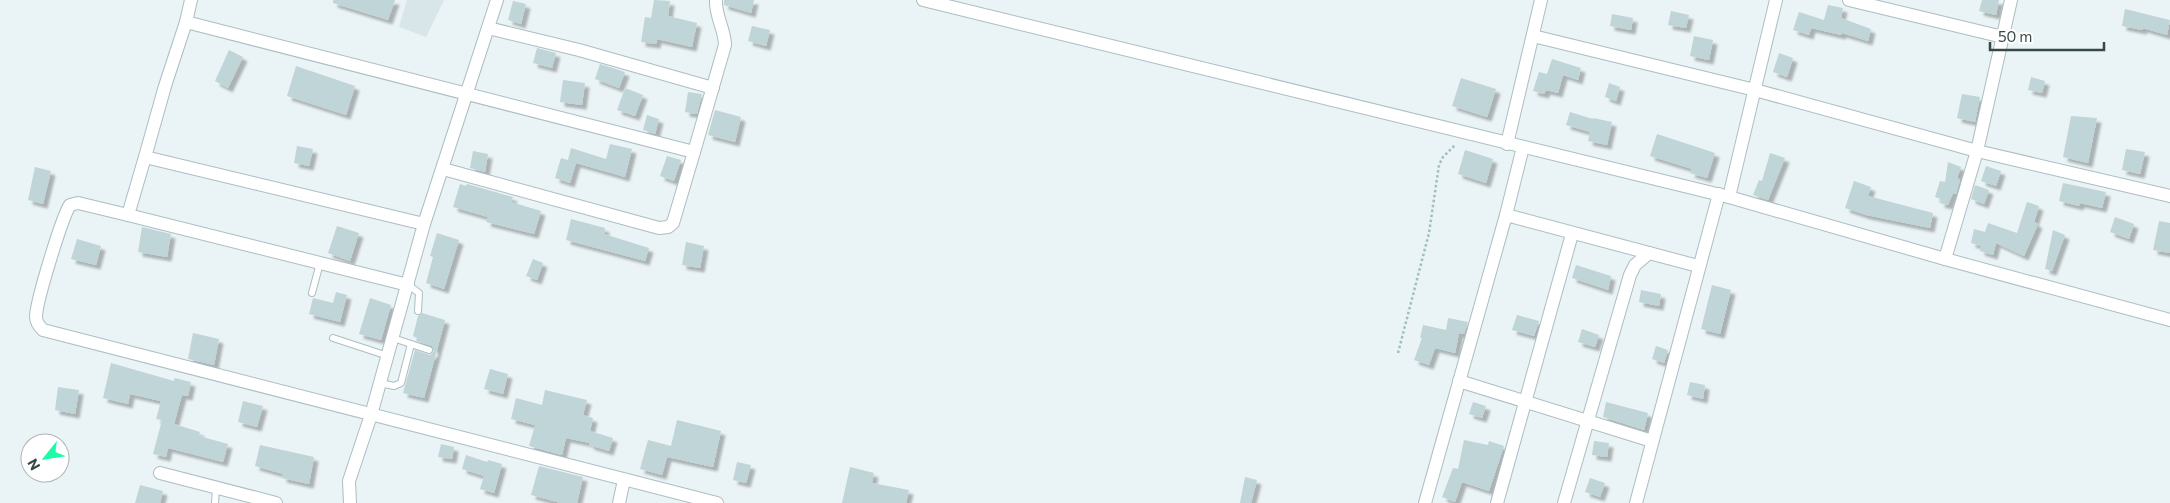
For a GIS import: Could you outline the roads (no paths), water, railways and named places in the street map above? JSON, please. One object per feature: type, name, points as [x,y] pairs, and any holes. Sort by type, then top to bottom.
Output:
[{"type":"street","points":[[128,215],[191,0]]},
{"type":"street","points":[[443,168],[659,228],[668,227],[673,223],[725,45],[725,36],[717,14],[716,0]]},
{"type":"street","points":[[923,0],[1506,144],[1724,195],[1945,259],[2170,320]]},
{"type":"street","points":[[1506,144],[1542,0]]},
{"type":"street","points":[[1636,503],[1698,266],[1724,195],[1755,90],[1776,0]]},
{"type":"street","points":[[1849,0],[2003,37]]},
{"type":"street","points":[[1945,259],[1977,151],[2011,0]]},
{"type":"street","points":[[350,503],[349,481],[388,356],[424,224],[467,95],[488,28],[494,1]]},
{"type":"street","points":[[186,22],[694,152]]},
{"type":"street","points":[[488,28],[579,50],[713,88]]},
{"type":"street","points":[[1533,36],[1755,90],[1977,151],[2170,196]]},
{"type":"street","points":[[1425,503],[1506,215],[1523,147]]},
{"type":"street","points":[[145,157],[424,224]]},
{"type":"street","points":[[408,285],[78,203],[70,205],[60,228],[36,318],[38,325],[43,330],[717,503]]},
{"type":"street","points":[[1506,215],[1698,266]]},
{"type":"street","points":[[1497,503],[1572,234]]},
{"type":"street","points":[[1564,503],[1630,275],[1635,265],[1649,253]]},
{"type":"street","points":[[1460,381],[1652,441]]},
{"type":"street","points":[[160,473],[276,503]]},
{"type":"street","points":[[619,503],[624,480]]},
{"type":"lane","points":[[312,293],[320,263]]},
{"type":"lane","points":[[408,285],[419,292],[418,311]]},
{"type":"lane","points":[[333,338],[388,356]]},
{"type":"lane","points":[[393,338],[429,350]]},
{"type":"lane","points":[[380,383],[394,386],[401,383],[411,344]]},
{"type":"lane","points":[[215,503],[216,488]]}]
